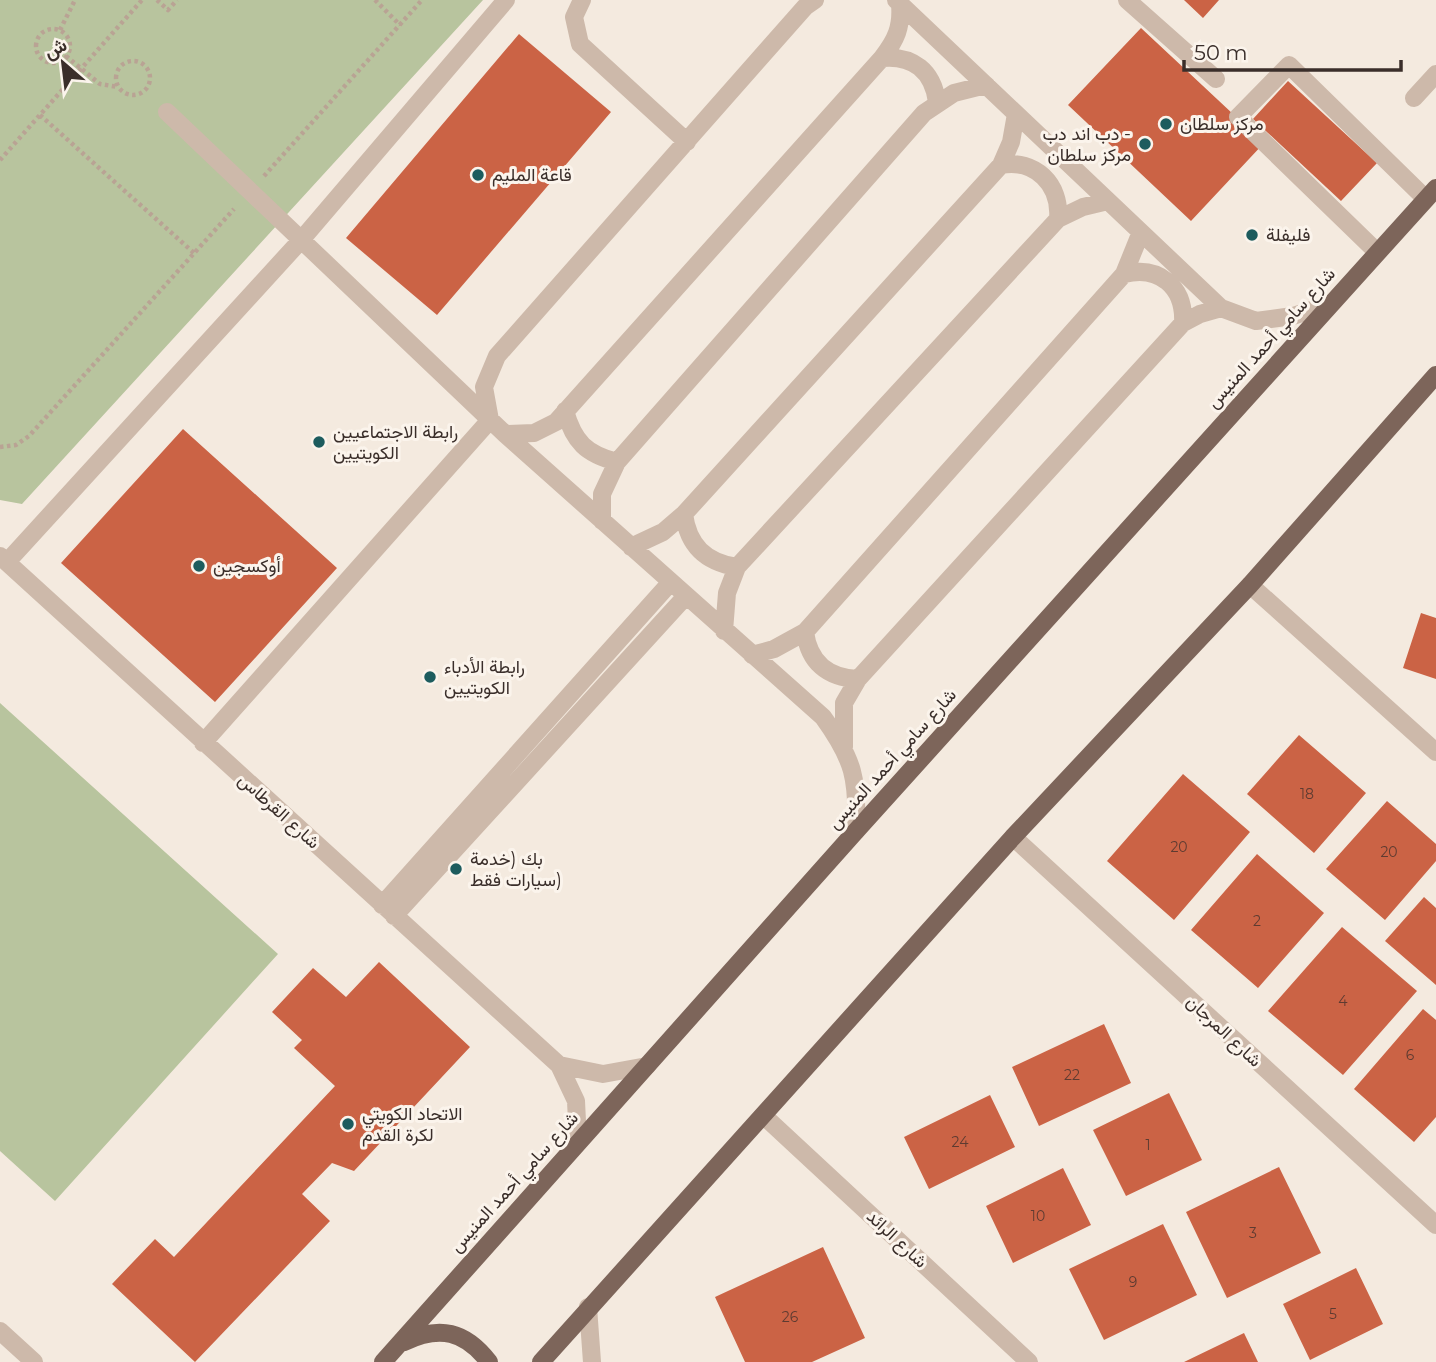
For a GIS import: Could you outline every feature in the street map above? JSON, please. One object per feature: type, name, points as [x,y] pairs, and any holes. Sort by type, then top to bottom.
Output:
[{"type":"main road","name":"شارع سامي أحمد المنيس","points":[[383,1362],[856,831],[1431,194]]},
{"type":"main road","points":[[541,1362],[1013,837],[1250,585],[1436,374]]},
{"type":"main road","points":[[399,1345],[424,1333],[451,1333],[476,1345],[489,1362]]},
{"type":"street","points":[[3,559],[302,239],[506,0]]},
{"type":"street","points":[[582,0],[574,17],[580,44],[687,142]]},
{"type":"street","points":[[490,420],[484,387],[497,356],[804,8],[815,0]]},
{"type":"street","points":[[1127,0],[1216,79]]},
{"type":"street","points":[[505,434],[540,432],[565,411],[883,58],[896,40],[901,26],[898,2]]},
{"type":"street","points":[[898,2],[1221,308],[1256,321],[1293,316],[1330,304]]},
{"type":"street","points":[[883,58],[905,59],[925,71],[935,90],[937,102]]},
{"type":"street","points":[[1377,252],[1238,117],[1289,65],[1431,194]]},
{"type":"street","points":[[1414,98],[1436,74]]},
{"type":"street","points":[[602,521],[602,494],[617,462],[937,102],[954,93],[986,85]]},
{"type":"street","points":[[167,112],[505,434],[823,718],[844,747],[858,788],[856,831]]},
{"type":"street","points":[[631,547],[663,532],[684,514],[1001,164],[1011,142],[1016,114]]},
{"type":"street","points":[[1001,164],[1024,165],[1045,176],[1057,196],[1058,219]]},
{"type":"street","points":[[724,631],[727,593],[737,567],[1058,219],[1083,207],[1108,201]]},
{"type":"street","points":[[752,655],[774,649],[805,632],[1124,274],[1141,232]]},
{"type":"street","points":[[1124,274],[1147,271],[1168,281],[1181,300],[1183,323]]},
{"type":"street","points":[[844,747],[844,703],[858,679],[1183,323],[1208,310],[1221,308]]},
{"type":"street","points":[[565,411],[571,433],[583,449],[597,457],[617,462]]},
{"type":"street","points":[[203,743],[490,420]]},
{"type":"street","points":[[684,514],[691,541],[699,551],[723,565],[737,567]]},
{"type":"street","name":"شارع القرطاس","points":[[3,559],[559,1065],[576,1101],[578,1142]]},
{"type":"street","points":[[388,910],[670,583]]},
{"type":"street","points":[[1250,585],[1436,752]]},
{"type":"street","points":[[388,910],[686,596]]},
{"type":"street","points":[[805,632],[812,657],[821,667],[844,679],[858,679]]},
{"type":"street","name":"شارع المرجان","points":[[1013,837],[1436,1225]]},
{"type":"street","points":[[559,1065],[603,1074],[647,1066]]},
{"type":"street","name":"شارع الرائد","points":[[764,1116],[1029,1362]]},
{"type":"street","points":[[588,1307],[592,1362]]},
{"type":"street","points":[[0,1331],[34,1362]]},
{"type":"path","points":[[60,30],[75,0]]},
{"type":"path","points":[[0,160],[142,0]]},
{"type":"path","points":[[157,0],[168,10],[177,0]]},
{"type":"path","points":[[375,0],[400,25]]},
{"type":"path","points":[[0,447],[16,444],[29,436],[422,0]]},
{"type":"path","points":[[60,30],[45,30],[39,35],[36,50],[45,62],[52,63],[66,57]]},
{"type":"path","points":[[60,30],[69,42],[66,57]]},
{"type":"path","points":[[66,57],[100,84],[118,87],[128,95],[142,93],[150,82],[147,68],[142,63],[127,62],[117,72],[118,87]]},
{"type":"path","points":[[40,115],[194,253]]},
{"type":"green space","points":[[0,0],[483,0],[22,504],[0,500]]},
{"type":"green space","points":[[0,703],[278,954],[55,1201],[0,1151]]},
{"type":"building","points":[[1184,0],[1219,0],[1203,18]]},
{"type":"building","name":"مركز سلطان","points":[[1141,28],[1264,143],[1191,221],[1068,105]]},
{"type":"building","name":"قاعة المليم","points":[[519,34],[611,112],[437,315],[346,238]]},
{"type":"building","points":[[1288,81],[1377,163],[1341,201],[1253,119]]},
{"type":"building","name":"أوكسجين","points":[[183,429],[337,568],[215,702],[61,563]]},
{"type":"building","points":[[1421,613],[1436,618],[1436,679],[1403,668]]},
{"type":"building","points":[[1299,735],[1366,793],[1314,853],[1247,794]]},
{"type":"building","points":[[1183,774],[1250,832],[1174,920],[1107,861]]},
{"type":"building","points":[[1387,801],[1436,844],[1436,861],[1385,920],[1326,869]]},
{"type":"building","points":[[1257,854],[1324,913],[1258,988],[1191,930]]},
{"type":"building","points":[[1424,897],[1436,908],[1436,985],[1385,941]]},
{"type":"building","points":[[1342,927],[1417,991],[1343,1075],[1268,1011]]},
{"type":"building","name":"الاتحاد الكويتي لكرة القدم","points":[[379,962],[470,1047],[354,1171],[332,1163],[302,1194],[330,1221],[195,1362],[112,1284],[155,1239],[174,1257],[335,1086],[294,1048],[302,1040],[272,1012],[313,968],[346,997]]},
{"type":"building","points":[[1423,1009],[1436,1020],[1436,1117],[1414,1142],[1354,1089]]},
{"type":"building","points":[[1104,1024],[1131,1083],[1039,1126],[1012,1067]]},
{"type":"building","points":[[1169,1093],[1202,1160],[1126,1196],[1093,1130]]},
{"type":"building","points":[[990,1095],[1015,1147],[929,1189],[904,1137]]},
{"type":"building","points":[[1279,1167],[1321,1253],[1227,1298],[1186,1212]]},
{"type":"building","points":[[1063,1168],[1091,1225],[1013,1263],[986,1206]]},
{"type":"building","points":[[1163,1224],[1197,1295],[1104,1340],[1069,1269]]},
{"type":"building","points":[[823,1247],[865,1338],[812,1362],[745,1362],[715,1297]]},
{"type":"building","points":[[1356,1268],[1383,1324],[1310,1360],[1283,1304]]},
{"type":"building","points":[[1244,1333],[1258,1362],[1184,1362]]},
{"type":"place","name":"مركز سلطان","points":[[1166,124]]},
{"type":"place","name":"دب اند دب - مركز سلطان","points":[[1145,144]]},
{"type":"place","name":"قاعة المليم","points":[[478,175]]},
{"type":"place","name":"فليفلة","points":[[1252,235]]},
{"type":"place","name":"رابطة الاجتماعيين الكويتيين","points":[[319,442]]},
{"type":"place","name":"أوكسجين","points":[[199,566]]},
{"type":"place","name":"رابطة الأدباء الكويتيين","points":[[430,677]]},
{"type":"place","name":"بك (خدمة سيارات فقط)","points":[[456,869]]},
{"type":"place","name":"الاتحاد الكويتي لكرة القدم","points":[[348,1124]]}]
